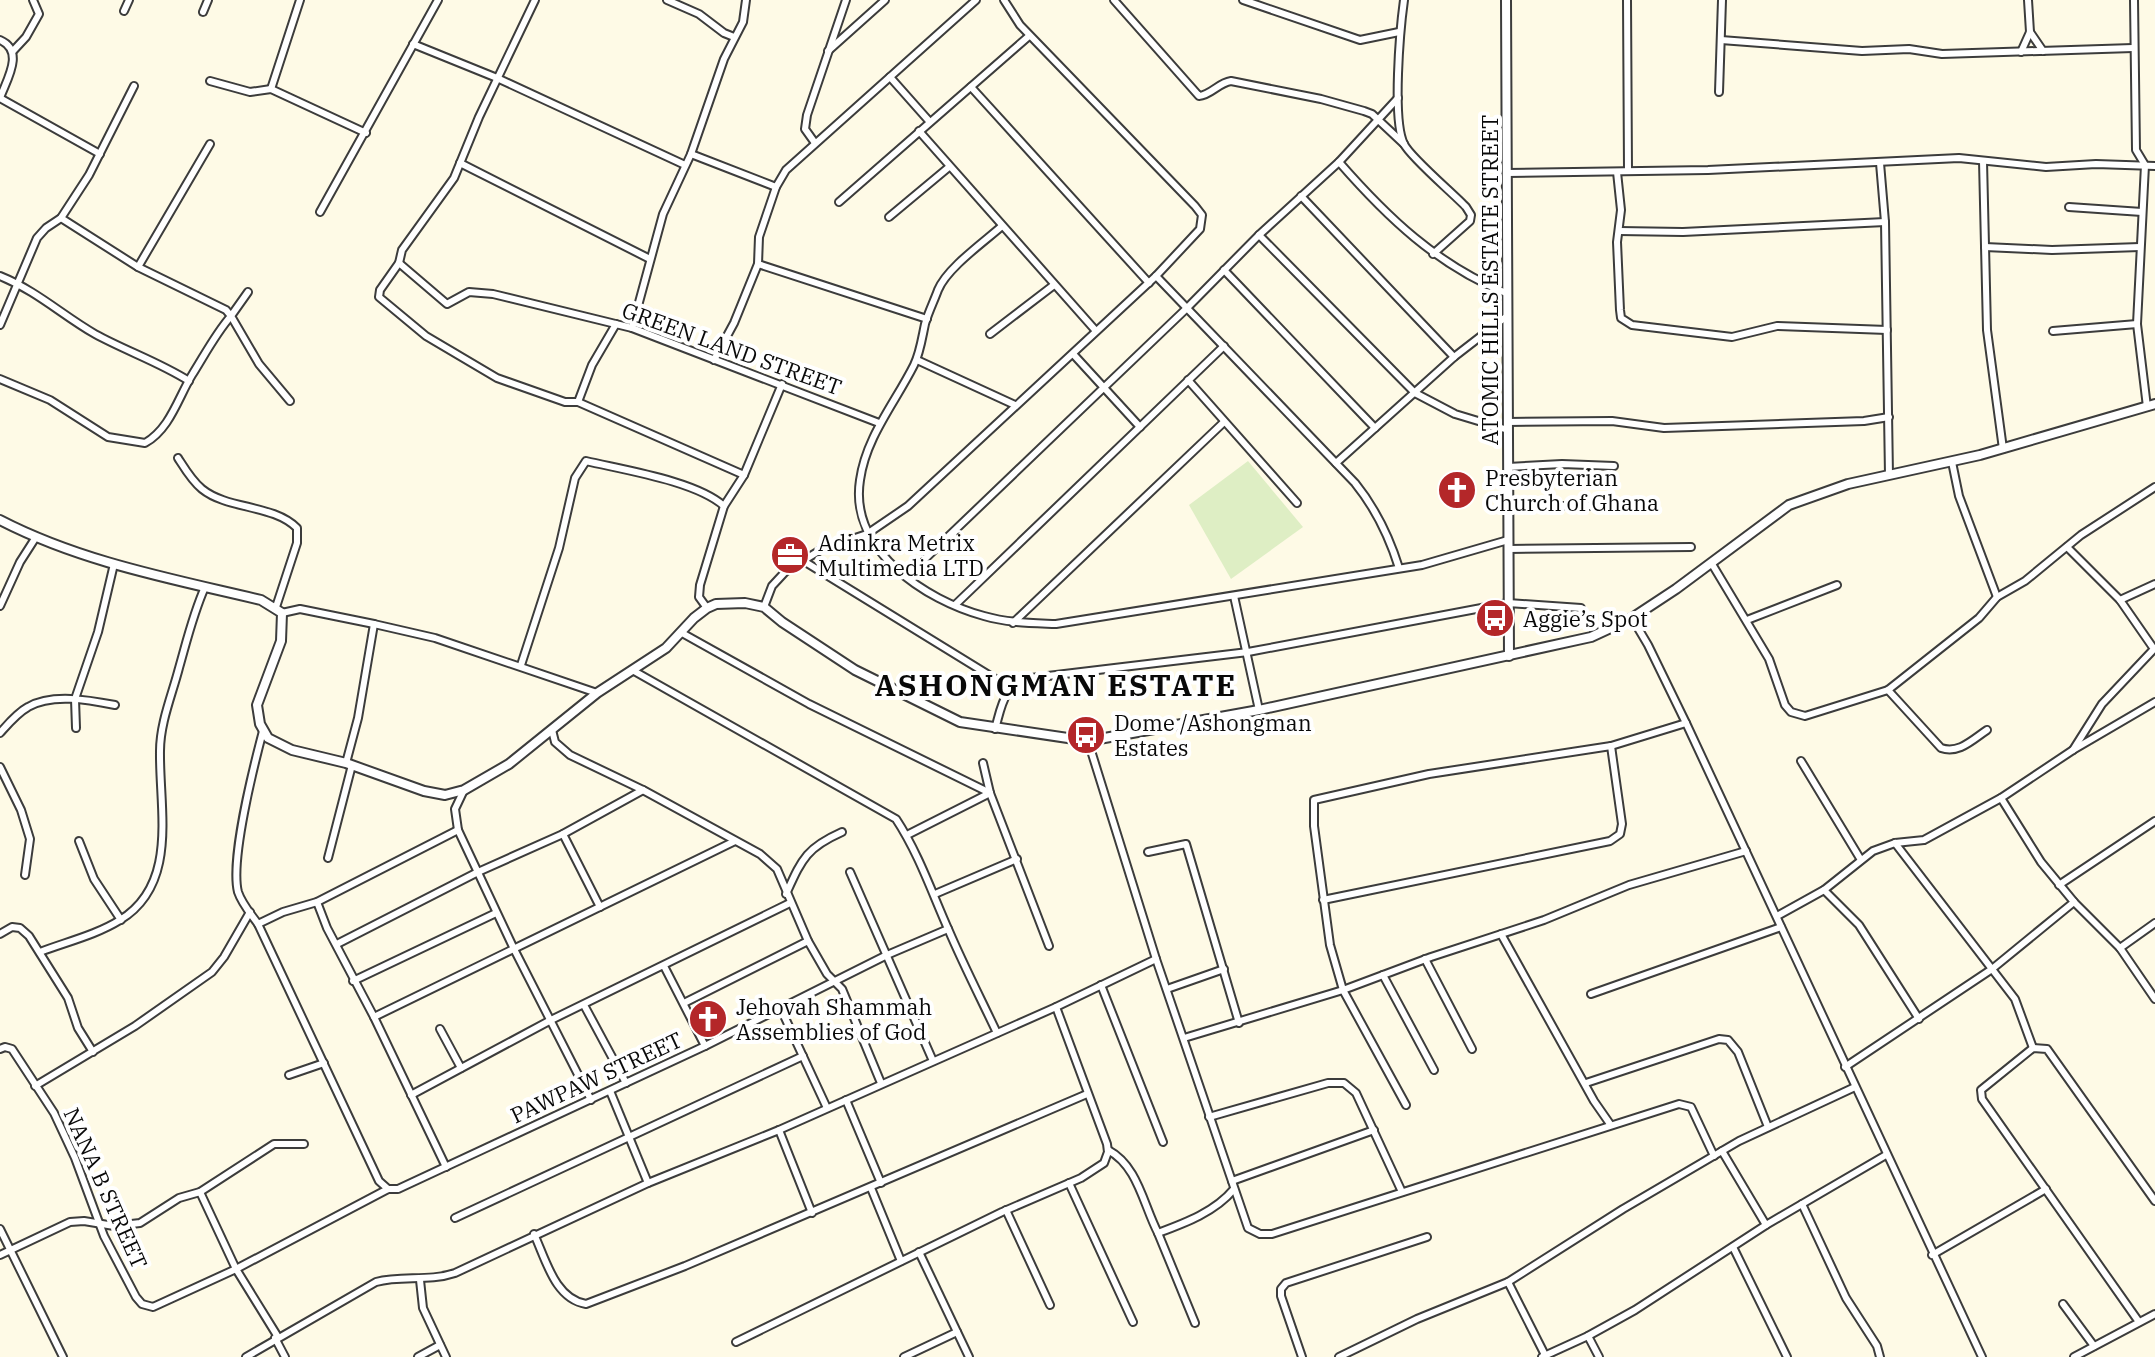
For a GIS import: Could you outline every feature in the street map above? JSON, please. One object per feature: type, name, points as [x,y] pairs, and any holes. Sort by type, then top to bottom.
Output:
[{"type":"street","points":[[13,51],[26,37],[39,14],[33,0]]},
{"type":"street","points":[[124,11],[129,0]]},
{"type":"street","points":[[203,12],[208,0]]},
{"type":"street","points":[[271,89],[300,0]]},
{"type":"street","points":[[320,212],[438,0]]},
{"type":"street","points":[[535,0],[449,186],[417,226],[402,250],[399,263],[380,290],[379,297],[426,336],[497,378],[565,402],[578,402],[744,475]]},
{"type":"street","points":[[667,0],[699,14],[734,37]]},
{"type":"street","points":[[632,328],[663,214],[691,154],[724,59],[746,13],[746,0]]},
{"type":"street","points":[[815,143],[805,129],[846,0]]},
{"type":"street","points":[[827,52],[885,0]]},
{"type":"street","points":[[714,360],[734,323],[758,264],[759,237],[776,187],[786,170],[976,0]]},
{"type":"street","points":[[764,607],[772,586],[802,560],[832,545],[867,534],[908,506],[1015,405],[1074,355],[1200,229],[1202,215],[1029,36],[1004,0]]},
{"type":"street","points":[[1114,0],[1199,96],[1205,96],[1218,84],[1231,81],[1321,99],[1364,111],[1378,120],[1471,215],[1470,221],[1433,254]]},
{"type":"street","points":[[1243,0],[1360,40],[1399,32]]},
{"type":"street","points":[[1404,0],[1399,32],[1398,98],[1404,144]]},
{"type":"street","name":"ATOMIC HILLS ESTATE STREET","points":[[1506,0],[1509,656]]},
{"type":"street","points":[[1627,0],[1628,170]]},
{"type":"street","points":[[1719,92],[1722,0]]},
{"type":"street","points":[[2021,52],[2030,32],[2028,0]]},
{"type":"street","points":[[178,458],[201,488],[212,495],[278,516],[298,529],[279,610],[281,641],[257,705],[258,718],[268,738],[285,747],[349,764],[436,794],[464,790],[498,772],[597,693],[666,648],[707,608],[733,602],[764,607],[855,670],[960,722],[1088,741],[1259,710],[1591,637],[1632,618],[1712,564],[1789,505],[1848,484],[2003,449],[2151,406],[2137,324],[2145,165],[2136,150],[2134,0]]},
{"type":"street","points":[[2030,32],[2043,51]]},
{"type":"street","points":[[839,202],[1029,36]]},
{"type":"street","points":[[0,40],[13,51],[14,59],[0,98],[100,154]]},
{"type":"street","points":[[1721,40],[1862,51],[1909,49],[1942,54],[2133,48]]},
{"type":"street","points":[[413,44],[497,78],[685,165]]},
{"type":"street","points":[[890,77],[929,121]]},
{"type":"street","points":[[210,81],[250,92],[271,89],[366,133]]},
{"type":"street","points":[[0,325],[37,238],[61,218],[100,154],[134,86]]},
{"type":"street","points":[[971,87],[1149,283]]},
{"type":"street","points":[[907,576],[1259,235],[1339,162],[1398,98]]},
{"type":"street","points":[[919,131],[1096,331]]},
{"type":"street","points":[[138,267],[210,144]]},
{"type":"street","points":[[691,154],[776,187]]},
{"type":"street","points":[[1507,173],[1708,170],[1937,159],[2046,167],[2096,164],[2155,166]]},
{"type":"street","points":[[1983,161],[1989,360],[2003,449]]},
{"type":"street","points":[[1339,162],[1380,208],[1433,254],[1506,293]]},
{"type":"street","points":[[460,163],[650,259]]},
{"type":"street","points":[[1880,163],[1885,222],[1889,475]]},
{"type":"street","points":[[889,217],[949,167]]},
{"type":"street","points":[[1617,172],[1621,210],[1620,310],[1621,318],[1632,325],[1732,337],[1777,326],[1887,330]]},
{"type":"street","points":[[1301,196],[1454,357]]},
{"type":"street","points":[[2069,207],[2142,212]]},
{"type":"street","points":[[61,218],[138,267],[226,310],[259,364],[290,401]]},
{"type":"street","points":[[1619,231],[1683,232],[1885,222]]},
{"type":"street","points":[[1002,226],[946,277],[939,288],[927,319],[917,360],[893,406],[879,423],[859,482],[867,534],[886,559],[934,595],[955,605],[982,616],[1013,623],[1056,624],[1422,565],[1508,544],[1691,547]]},
{"type":"street","points":[[1259,235],[1415,393],[1455,414],[1508,426],[1612,421],[1664,428],[1864,421],[1889,417]]},
{"type":"street","points":[[1985,247],[2052,250],[2140,247]]},
{"type":"street","name":"GREEN LAND STREET","points":[[399,263],[447,304],[469,292],[483,293],[632,328],[879,423]]},
{"type":"street","points":[[758,264],[927,319]]},
{"type":"street","points":[[1224,270],[1375,428]]},
{"type":"street","points":[[0,276],[41,296],[93,332],[189,381]]},
{"type":"street","points":[[1156,276],[1371,503],[1399,568]]},
{"type":"street","points":[[990,334],[1054,285]]},
{"type":"street","points":[[0,379],[50,400],[108,437],[138,444],[150,441],[178,404],[189,381],[248,292]]},
{"type":"street","points":[[1336,463],[1454,357],[1507,316]]},
{"type":"street","points":[[578,402],[592,365],[616,324]]},
{"type":"street","points":[[2053,331],[2137,324]]},
{"type":"street","points":[[955,605],[1224,346]]},
{"type":"street","points":[[1074,355],[1140,427]]},
{"type":"street","points":[[917,360],[1015,405]]},
{"type":"street","points":[[1188,380],[1297,503]]},
{"type":"street","points":[[707,608],[699,597],[700,585],[723,518],[724,506],[744,475],[782,384]]},
{"type":"street","points":[[1013,623],[1224,422]]},
{"type":"street","points":[[521,665],[559,548],[575,478],[586,461],[674,483],[716,498],[724,506]]},
{"type":"street","points":[[1952,462],[1959,496],[1997,597]]},
{"type":"street","points":[[1508,467],[1562,464],[1614,466]]},
{"type":"street","points":[[1712,564],[1769,659],[1785,705],[1797,715],[1805,716],[1888,690],[1979,618],[1997,597],[2025,581],[2081,535],[2155,487]]},
{"type":"street","points":[[1508,506],[1612,506]]},
{"type":"street","points":[[0,520],[36,537],[114,564],[261,600],[279,610],[300,609],[435,638],[597,693]]},
{"type":"street","points":[[0,606],[20,562],[36,537]]},
{"type":"street","points":[[2067,547],[2120,600],[2152,645],[2153,653],[2109,695],[2073,750]]},
{"type":"street","points":[[802,560],[1010,688]]},
{"type":"street","points":[[76,728],[75,699],[98,632],[114,564]]},
{"type":"street","points":[[2120,600],[2155,584]]},
{"type":"street","points":[[1747,620],[1837,585]]},
{"type":"street","points":[[40,952],[121,920],[149,888],[159,869],[162,838],[160,749],[186,636],[205,587]]},
{"type":"street","points":[[1234,596],[1259,710]]},
{"type":"street","points":[[995,729],[1010,688],[1017,682],[1031,678],[1248,652],[1508,603],[1581,608]]},
{"type":"street","points":[[1632,618],[1686,723],[1981,1355],[1972,1357]]},
{"type":"street","points":[[328,858],[349,764],[374,624]]},
{"type":"street","points":[[682,633],[809,704],[990,793]]},
{"type":"street","points":[[634,671],[896,819],[935,894],[997,1033]]},
{"type":"street","points":[[1888,690],[1941,748],[1949,751],[1962,748],[1987,730]]},
{"type":"street","points":[[0,733],[27,707],[40,702],[75,699],[115,705]]},
{"type":"street","points":[[1777,916],[1824,890],[1878,848],[1924,840],[2001,798],[2073,750],[2155,702]]},
{"type":"street","points":[[1406,1105],[1343,990],[1330,945],[1323,900],[1314,800],[1429,774],[1611,746],[1686,723]]},
{"type":"street","points":[[552,730],[555,742],[564,751],[760,854],[777,869],[808,941],[827,974],[842,989],[881,1083]]},
{"type":"street","points":[[263,731],[248,794],[237,881],[239,893],[258,924],[379,1181],[388,1189]]},
{"type":"street","points":[[1088,741],[1156,959],[1244,1223],[1252,1231],[1265,1235],[1570,1140],[1610,1124],[1684,1104],[1694,1112],[1714,1156]]},
{"type":"street","points":[[1323,900],[1610,841],[1620,834],[1622,824],[1611,746]]},
{"type":"street","points":[[1801,761],[1861,860]]},
{"type":"street","points":[[983,763],[990,793],[1049,946]]},
{"type":"street","points":[[0,767],[21,810],[30,839],[25,875]]},
{"type":"street","points":[[464,790],[455,809],[458,830],[496,913],[591,1100]]},
{"type":"street","points":[[337,944],[478,872],[563,834],[643,790]]},
{"type":"street","points":[[907,835],[990,793]]},
{"type":"street","points":[[2001,798],[2041,862],[2074,902],[2120,948],[2155,999]]},
{"type":"street","points":[[2059,885],[2155,821]]},
{"type":"street","points":[[258,924],[283,912],[317,902],[458,830]]},
{"type":"street","points":[[786,894],[797,869],[813,846],[842,832]]},
{"type":"street","points":[[563,834],[600,907]]},
{"type":"street","points":[[79,841],[94,879],[121,920]]},
{"type":"street","points":[[374,1017],[735,841]]},
{"type":"street","points":[[1895,843],[2019,1007],[2033,1048]]},
{"type":"street","points":[[1148,852],[1186,844],[1239,1023]]},
{"type":"street","points":[[1184,1038],[1343,990],[1544,920],[1629,885],[1746,851]]},
{"type":"street","points":[[935,894],[1017,859]]},
{"type":"street","points":[[850,872],[933,1061]]},
{"type":"street","points":[[1824,890],[1859,925],[1919,1019]]},
{"type":"street","points":[[317,902],[446,1167]]},
{"type":"street","points":[[1845,1067],[1992,969],[2074,902]]},
{"type":"street","points":[[411,1095],[551,1020],[790,903]]},
{"type":"street","points":[[35,1086],[188,991],[212,972],[250,912]]},
{"type":"street","points":[[353,981],[496,913]]},
{"type":"street","points":[[2120,948],[2155,923]]},
{"type":"street","points":[[0,934],[12,927],[20,928],[40,952],[68,998],[78,1028],[93,1052]]},
{"type":"street","points":[[1591,994],[1781,927]]},
{"type":"street","name":"PAWPAW STREET","points":[[147,1306],[159,1305],[236,1269],[388,1189],[398,1189],[591,1100],[887,955],[948,929]]},
{"type":"street","points":[[1501,934],[1610,1124]]},
{"type":"street","points":[[684,1003],[808,941]]},
{"type":"street","points":[[246,1357],[376,1282],[389,1278],[420,1280],[455,1273],[534,1234],[648,1183],[779,1130],[1056,1007],[1156,959]]},
{"type":"street","points":[[1425,959],[1472,1049]]},
{"type":"street","points":[[664,966],[705,1046]]},
{"type":"street","points":[[1167,989],[1224,969]]},
{"type":"street","points":[[1383,975],[1434,1070]]},
{"type":"street","points":[[1101,985],[1163,1142]]},
{"type":"street","points":[[584,1005],[626,1083]]},
{"type":"street","points":[[780,1007],[827,1108]]},
{"type":"street","points":[[736,1342],[1006,1210],[1069,1183],[1104,1163],[1107,1150],[1056,1007]]},
{"type":"street","points":[[440,1029],[461,1068]]},
{"type":"street","points":[[1586,1083],[1655,1058],[1719,1039],[1728,1040],[1738,1052],[1768,1127]]},
{"type":"street","points":[[2139,1322],[1981,1094],[1984,1086],[2033,1048],[2043,1047],[2051,1052],[2155,1201]]},
{"type":"street","name":"NANA B STREET","points":[[3,1048],[12,1049],[54,1113],[100,1224],[136,1297],[147,1306]]},
{"type":"street","points":[[455,1218],[803,1056]]},
{"type":"street","points":[[289,1075],[324,1063]]},
{"type":"street","points":[[1209,1117],[1339,1081],[1356,1093],[1402,1192]]},
{"type":"street","points":[[1339,1357],[1431,1313],[1508,1282],[1722,1151],[1855,1087]]},
{"type":"street","points":[[610,1091],[648,1183]]},
{"type":"street","points":[[534,1234],[559,1287],[575,1303],[586,1304],[812,1213],[1087,1094]]},
{"type":"street","points":[[846,1100],[881,1183]]},
{"type":"street","points":[[779,1130],[812,1213]]},
{"type":"street","points":[[1158,1233],[1212,1209],[1224,1201],[1233,1185],[1374,1130]]},
{"type":"street","points":[[0,1255],[70,1222],[114,1226],[140,1223],[179,1198],[200,1192],[274,1144],[304,1144]]},
{"type":"street","points":[[1107,1150],[1125,1162],[1133,1174],[1195,1323]]},
{"type":"street","points":[[1722,1151],[1766,1225]]},
{"type":"street","points":[[1508,1282],[1544,1356],[1635,1310],[1766,1225],[1886,1155]]},
{"type":"street","points":[[1069,1183],[1133,1322]]},
{"type":"street","points":[[871,1188],[901,1261]]},
{"type":"street","points":[[1932,1255],[2046,1189]]},
{"type":"street","points":[[200,1192],[236,1269],[285,1357]]},
{"type":"street","points":[[1802,1204],[1846,1298],[1872,1337],[1880,1357]]},
{"type":"street","points":[[1006,1210],[1050,1305]]},
{"type":"street","points":[[0,1229],[63,1357]]},
{"type":"street","points":[[1302,1357],[1281,1296],[1281,1289],[1286,1283],[1427,1237]]},
{"type":"street","points":[[1733,1247],[1787,1357]]},
{"type":"street","points":[[919,1252],[969,1357]]},
{"type":"street","points":[[420,1280],[423,1308],[446,1357]]},
{"type":"street","points":[[2063,1304],[2094,1346]]},
{"type":"street","points":[[2074,1357],[2155,1314]]},
{"type":"street","points":[[904,1357],[957,1332]]},
{"type":"street","points":[[1588,1336],[1599,1357]]},
{"type":"street","points":[[418,1357],[440,1345]]},
{"type":"green space","points":[[1248,461],[1303,527],[1231,579],[1189,505]]},
{"type":"place","name":"Presbyterian Church of Ghana","points":[[1457,490]]},
{"type":"place","name":"Adinkra Metrix Multimedia LTD","points":[[790,555]]},
{"type":"place","name":"Aggie’s Spot","points":[[1495,618]]},
{"type":"place","name":"Dome /Ashongman Estates","points":[[1086,735]]},
{"type":"place","name":"Jehovah Shammah Assemblies of God","points":[[708,1019]]},
{"type":"district","name":"ASHONGMAN ESTATE","points":[[1056,684]]}]
